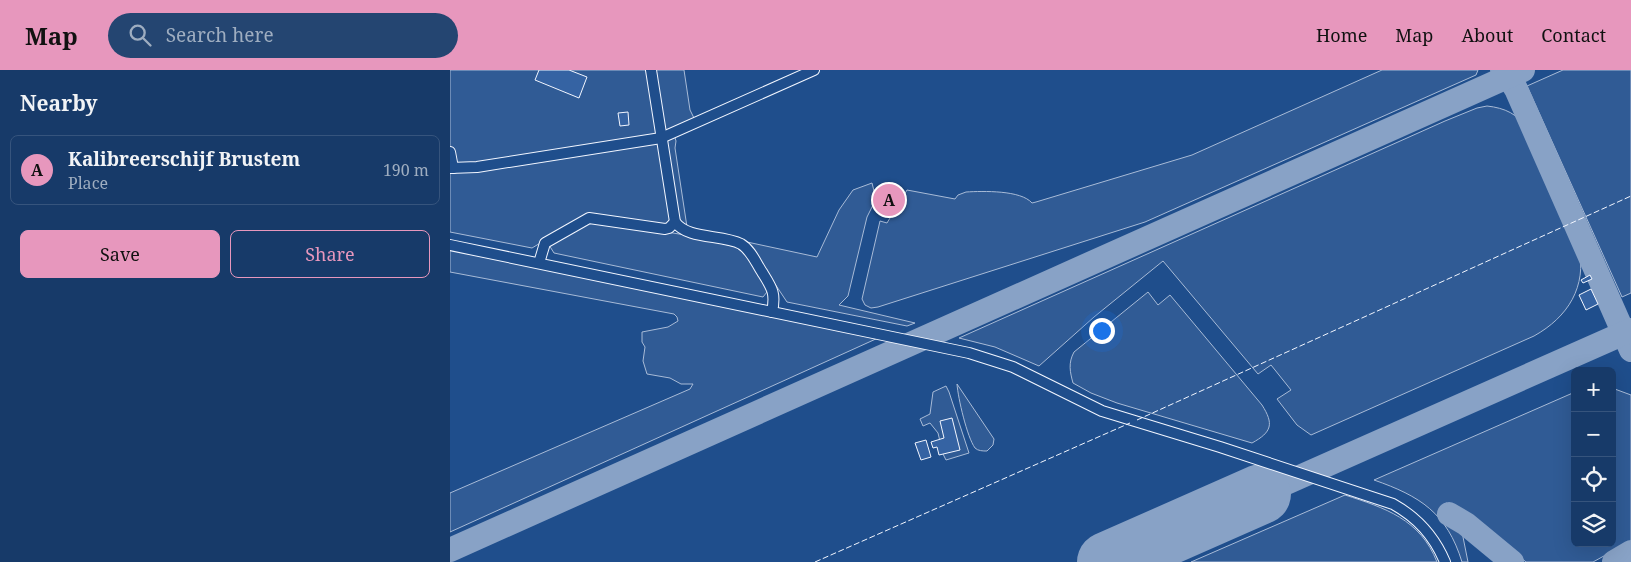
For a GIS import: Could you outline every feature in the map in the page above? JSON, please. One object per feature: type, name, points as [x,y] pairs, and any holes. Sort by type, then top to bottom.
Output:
[{"type":"lane","points":[[650,70],[675,222],[683,230],[734,242],[743,246],[751,254],[772,289],[775,299],[772,312]]},
{"type":"lane","points":[[450,152],[451,168],[477,167],[661,138],[814,70]]},
{"type":"lane","points":[[539,263],[545,243],[589,218],[665,228],[669,228],[675,222]]},
{"type":"lane","points":[[450,244],[996,360],[1102,411],[1382,500],[1405,511],[1417,520],[1434,540],[1445,562]]},
{"type":"shaded area","points":[[450,70],[684,70],[690,110],[694,118],[672,128],[676,141],[675,148],[687,227],[587,215],[532,248],[450,232]]},
{"type":"shaded area","points":[[1382,70],[1478,70],[1476,75],[1145,222],[878,307],[871,308],[865,305],[862,299],[880,221],[887,223],[907,190],[955,199],[958,195],[966,192],[1001,192],[1019,196],[1032,203],[1036,202],[1192,155]]},
{"type":"shaded area","points":[[1563,70],[1631,70],[1631,293],[1622,297],[1527,86]]},
{"type":"shaded area","points":[[1487,106],[1500,108],[1510,113],[1519,119],[1527,129],[1579,247],[1580,275],[1572,299],[1556,320],[1534,336],[1311,435],[1297,425],[1277,399],[1291,390],[1271,365],[1258,374],[1163,261],[1094,317],[1039,366],[995,347],[959,338],[1445,121]]},
{"type":"shaded area","points":[[872,183],[876,199],[867,217],[848,296],[839,305],[915,323],[907,326],[787,302],[747,242],[817,257],[839,210],[853,190]]},
{"type":"shaded area","points":[[595,220],[691,236],[736,247],[747,255],[767,287],[767,292],[763,297],[554,253],[549,245]]},
{"type":"shaded area","points":[[450,250],[878,338],[450,532],[450,493],[690,389],[693,384],[681,384],[670,378],[647,374],[643,361],[645,347],[642,342],[642,332],[668,327],[678,321],[674,314],[450,272]]},
{"type":"shaded area","points":[[1148,292],[1158,305],[1170,295],[1262,405],[1268,417],[1269,427],[1259,439],[1252,443],[1117,403],[1091,393],[1073,383],[1070,368],[1074,352]]},
{"type":"shaded area","points":[[957,384],[994,439],[993,445],[987,451],[976,449],[972,443],[963,417]]},
{"type":"shaded area","points":[[946,386],[969,453],[946,460],[938,433],[930,423],[923,426],[920,419],[930,414],[933,392]]},
{"type":"shaded area","points":[[1616,389],[1631,395],[1631,541],[1593,562],[1526,562],[1468,515],[1446,503],[1443,518],[1461,527],[1468,562],[1462,562],[1456,545],[1448,531],[1430,509],[1405,493],[1374,480],[1571,394],[1571,547],[1616,547]]},
{"type":"shaded area","points":[[1345,495],[1374,505],[1400,517],[1411,525],[1430,547],[1437,562],[1191,562]]},
{"type":"building","points":[[539,70],[569,70],[587,77],[579,98],[535,80]]},
{"type":"building","points":[[628,112],[629,125],[620,126],[618,113]]},
{"type":"building","points":[[1590,275],[1592,279],[1583,283],[1581,280]]},
{"type":"building","points":[[1591,289],[1598,304],[1586,310],[1579,295]]},
{"type":"building","points":[[952,418],[960,450],[939,455],[937,447],[933,448],[931,442],[944,438],[940,421]]},
{"type":"building","points":[[926,440],[931,457],[921,460],[915,443]]},
{"type":"taxiway","points":[[1502,70],[1516,89],[1631,350]]},
{"type":"taxiway","points":[[450,550],[1523,70]]},
{"type":"taxiway","points":[[1261,494],[1631,330]]},
{"type":"taxiway","points":[[1449,514],[1466,524],[1512,562]]},
{"type":"taxiway","points":[[1614,562],[1631,552]]},
{"type":"runway","points":[[1107,562],[1261,494]]},
{"type":"fence","points":[[1137,420],[1631,196]]},
{"type":"fence","points":[[815,562],[1130,423]]},
{"type":"place","name":"Kalibreerschijf Brustem","points":[[889,200]]}]
